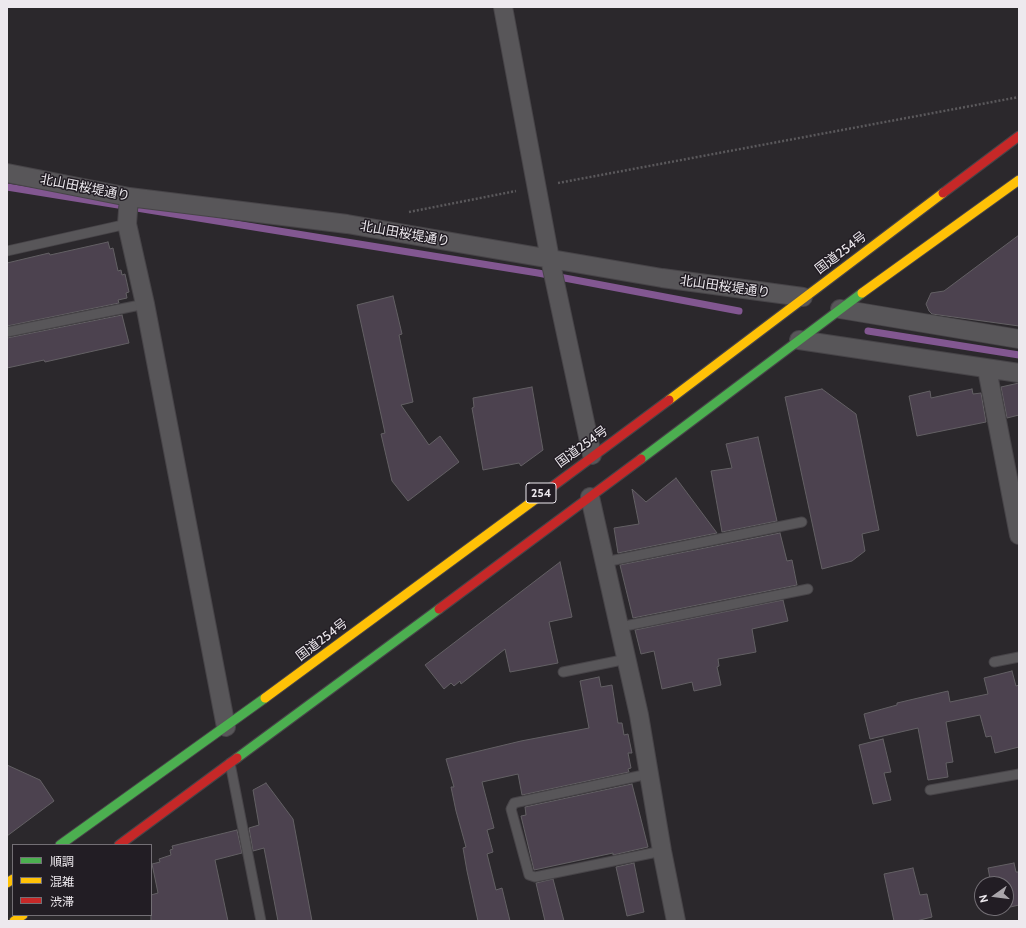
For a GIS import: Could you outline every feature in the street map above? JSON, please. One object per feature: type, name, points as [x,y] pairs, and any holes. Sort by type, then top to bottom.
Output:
[{"type":"highway","name":"国道254号","points":[[61,844],[226,728],[592,455],[680,392],[803,297],[1019,136]]},
{"type":"highway","name":"254","points":[[119,844],[590,497],[840,309],[1019,180]]},
{"type":"street","points":[[503,7],[550,259],[592,455]]},
{"type":"street","name":"北山田桜堤通り","points":[[7,173],[129,197],[347,224],[662,278],[803,297]]},
{"type":"street","points":[[129,197],[127,224],[145,304],[226,728]]},
{"type":"street","points":[[840,309],[1019,339]]},
{"type":"street","points":[[799,340],[1019,373]]},
{"type":"street","points":[[987,368],[1019,535]]},
{"type":"street","points":[[590,497],[627,659],[676,921]]},
{"type":"lane","points":[[7,252],[127,224]]},
{"type":"lane","points":[[7,332],[145,304]]},
{"type":"lane","points":[[604,562],[802,522]]},
{"type":"lane","points":[[620,627],[808,589]]},
{"type":"lane","points":[[994,662],[1019,657]]},
{"type":"lane","points":[[563,672],[627,659]]},
{"type":"lane","points":[[230,763],[261,921]]},
{"type":"lane","points":[[648,774],[514,803],[511,809],[529,875],[534,877],[662,851]]},
{"type":"lane","points":[[930,790],[1019,774]]},
{"type":"path","points":[[408,212],[1019,97]]},
{"type":"building","points":[[1019,235],[1019,326],[932,314],[929,311],[926,304],[931,293],[944,291]]},
{"type":"building","points":[[108,242],[110,249],[113,248],[118,271],[121,270],[122,275],[125,274],[129,292],[126,293],[127,298],[118,300],[119,303],[7,326],[7,263],[49,253],[50,255]]},
{"type":"building","points":[[393,296],[402,334],[399,335],[413,402],[401,405],[429,445],[440,436],[459,462],[408,501],[392,481],[381,434],[385,433],[357,305]]},
{"type":"building","points":[[122,315],[129,343],[45,362],[44,360],[7,368],[7,338]]},
{"type":"building","points":[[1019,383],[1019,415],[1007,418],[1001,387]]},
{"type":"building","points":[[532,387],[543,450],[521,466],[519,463],[483,470],[472,408],[474,407],[473,398]]},
{"type":"building","points":[[822,389],[856,414],[879,530],[862,534],[865,551],[852,561],[822,569],[785,397]]},
{"type":"building","points":[[972,389],[973,394],[981,393],[986,422],[917,436],[909,396],[930,391],[931,398]]},
{"type":"building","points":[[758,437],[777,521],[722,532],[711,471],[732,468],[726,444]]},
{"type":"building","points":[[676,478],[717,533],[618,553],[614,528],[639,524],[632,489],[646,502]]},
{"type":"building","points":[[780,533],[787,561],[792,560],[797,585],[633,618],[620,565]]},
{"type":"building","points":[[560,562],[572,617],[549,622],[558,663],[510,672],[505,649],[461,684],[460,681],[454,686],[451,683],[444,689],[425,665]]},
{"type":"building","points":[[783,600],[788,621],[752,629],[756,652],[718,659],[719,666],[717,667],[721,685],[694,691],[692,682],[662,689],[654,651],[641,654],[635,630]]},
{"type":"building","points":[[1012,671],[1016,686],[1019,685],[1019,747],[995,753],[991,736],[986,737],[980,715],[946,722],[953,762],[946,763],[948,777],[928,780],[918,728],[870,739],[864,714],[897,705],[897,703],[948,691],[950,702],[988,694],[984,678]]},
{"type":"building","points":[[599,677],[601,687],[612,685],[618,723],[622,723],[624,735],[628,734],[632,753],[628,753],[631,768],[628,769],[629,772],[522,795],[518,774],[482,782],[494,828],[487,830],[493,852],[487,854],[496,890],[502,888],[510,921],[478,921],[463,848],[466,847],[456,811],[451,787],[454,787],[446,759],[521,741],[589,728],[580,681]]},
{"type":"building","points":[[883,739],[891,772],[884,773],[891,800],[873,804],[859,745]]},
{"type":"building","points":[[7,765],[40,780],[54,801],[7,836]]},
{"type":"building","points":[[266,783],[293,819],[312,921],[278,921],[264,848],[253,851],[249,828],[259,825],[253,790]]},
{"type":"building","points":[[632,784],[648,847],[534,870],[521,816],[526,815],[525,807]]},
{"type":"building","points":[[237,830],[242,853],[215,860],[228,921],[151,921],[152,895],[158,893],[152,864],[160,862],[159,859],[171,855],[170,850],[173,849],[172,846]]},
{"type":"building","points":[[634,863],[644,912],[627,916],[616,867]]},
{"type":"building","points":[[1014,863],[1016,872],[1019,872],[1019,905],[1014,906],[1014,876],[990,876],[988,868]]},
{"type":"building","points":[[913,868],[920,895],[927,894],[932,917],[916,921],[894,921],[884,874]]},
{"type":"building","points":[[553,879],[564,921],[545,921],[536,883]]},
{"type":"waterway","points":[[7,187],[538,273],[739,311]]},
{"type":"waterway","points":[[868,331],[1019,355]]},
{"type":"traffic: fast","points":[[641,459],[862,293]]},
{"type":"traffic: fast","points":[[237,758],[439,609]]},
{"type":"traffic: fast","points":[[61,844],[265,698]]},
{"type":"traffic: slow","points":[[862,293],[1019,180]]},
{"type":"traffic: slow","points":[[669,400],[943,193]]},
{"type":"traffic: slow","points":[[265,698],[537,498]]},
{"type":"traffic: slow","points":[[7,883],[12,880]]},
{"type":"traffic: slow","points":[[14,921],[22,916]]},
{"type":"traffic: jam","points":[[943,193],[1019,136]]},
{"type":"traffic: jam","points":[[537,498],[669,400]]},
{"type":"traffic: jam","points":[[439,609],[641,459]]},
{"type":"traffic: jam","points":[[120,844],[237,758]]}]
